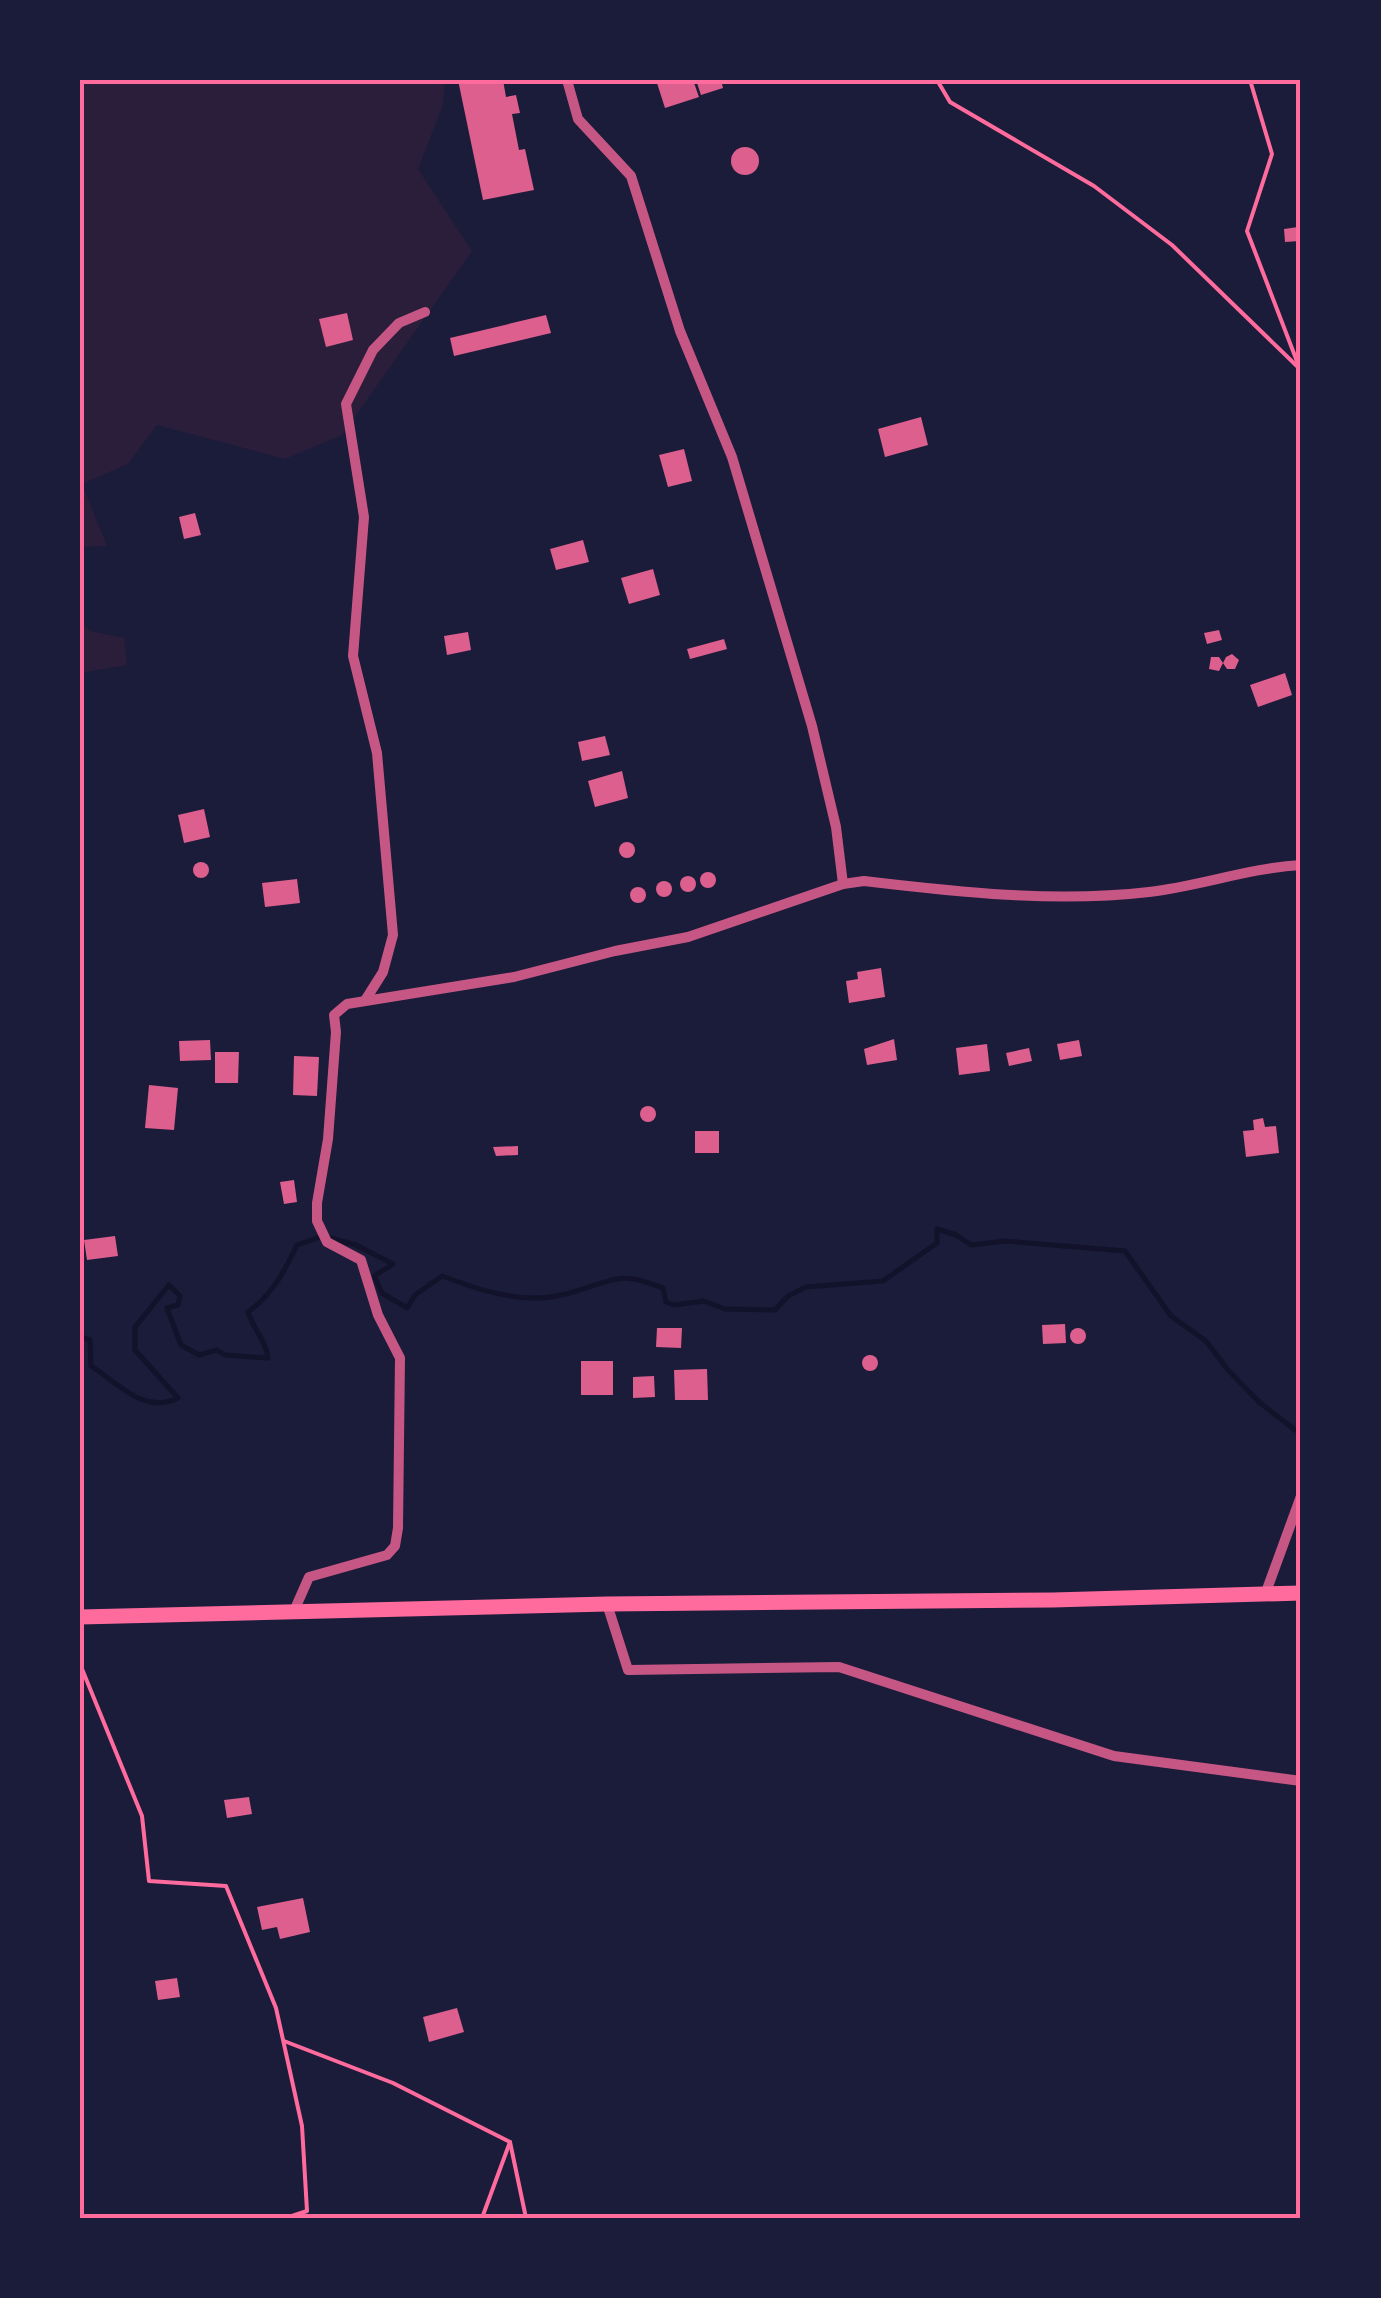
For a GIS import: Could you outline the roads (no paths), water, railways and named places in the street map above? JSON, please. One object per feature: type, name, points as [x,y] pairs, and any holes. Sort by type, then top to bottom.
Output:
[{"type":"main road","points":[[80,1618],[607,1604],[1053,1600],[1301,1593]]},
{"type":"street","points":[[568,80],[578,119],[631,176],[680,331],[732,457],[812,726],[836,827],[843,884]]},
{"type":"street","points":[[366,999],[382,972],[393,935],[377,753],[353,656],[364,518],[346,404],[373,350],[399,322],[426,312]]},
{"type":"street","points":[[294,1611],[309,1577],[387,1555],[394,1546],[398,1528],[400,1358],[378,1315],[361,1260],[327,1242],[317,1220],[316,1204],[328,1140],[334,1015],[347,1004],[514,977],[688,937],[843,884],[864,881],[1056,897],[1149,892],[1279,866],[1301,866]]},
{"type":"street","points":[[1266,1592],[1301,1496]]},
{"type":"street","points":[[607,1604],[628,1670],[839,1667],[1114,1756],[1301,1781]]},
{"type":"waterway","points":[[80,1336],[90,1340],[91,1366],[132,1395],[154,1403],[166,1402],[178,1398],[135,1350],[135,1327],[169,1285],[180,1296],[178,1305],[167,1308],[181,1345],[199,1355],[217,1350],[225,1355],[268,1358],[248,1312],[271,1290],[297,1245],[323,1236],[356,1245],[393,1264],[374,1276],[382,1293],[407,1308],[415,1295],[442,1276],[522,1298],[555,1296],[629,1278],[663,1288],[666,1302],[674,1305],[704,1301],[725,1309],[775,1310],[788,1296],[806,1287],[883,1281],[937,1243],[937,1229],[971,1245],[1005,1241],[1125,1251],[1171,1316],[1206,1341],[1259,1402],[1301,1431]]}]
